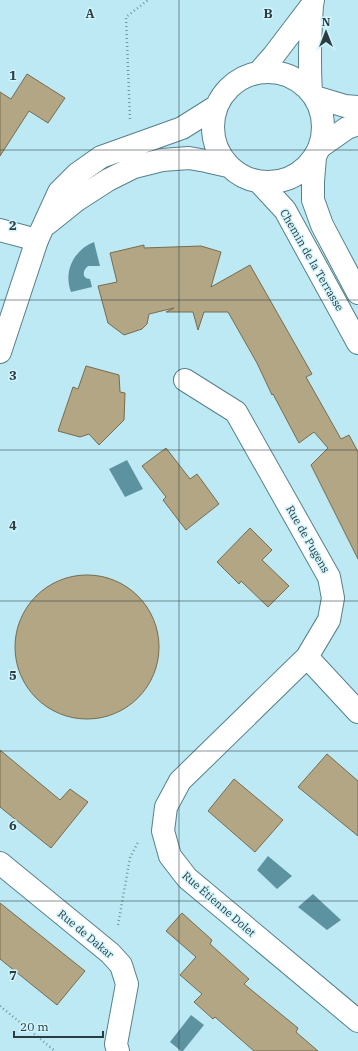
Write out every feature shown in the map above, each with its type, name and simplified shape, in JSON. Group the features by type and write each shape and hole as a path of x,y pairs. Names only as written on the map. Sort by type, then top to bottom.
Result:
{"street":[{"path":"259,72 274,55 313,3"},
{"path":"313,3 310,51 310,70 313,95"},
{"path":"358,124 347,128 317,152 304,169 290,178 280,181 259,182 242,176 228,166 218,151 213,136 213,121 217,106 223,95 233,84 245,77 259,72 282,74 293,78 303,84 313,95 323,116 324,127 323,137 317,152 313,181 313,200 322,225 358,293"},
{"path":"313,95 345,106 358,107"},
{"path":"0,352 41,233 59,192 77,174 101,157 182,128 217,106"},
{"path":"0,230 41,233 77,200 108,180 134,167 162,160 189,158 228,166"},
{"name":"Chemin de la Terrasse","path":"259,182 285,210 358,343"},
{"name":"Rue de Pugens","path":"185,380 236,412 329,577 333,598 329,620 307,657"},
{"path":"307,657 358,712"},
{"name":"Rue Étienne Dolet","path":"307,657 180,781 166,807 163,831 170,856 187,878 358,1021"},
{"name":"Rue de Dakar","path":"0,863 110,953 121,965 127,984 116,1044 118,1051"}],"path":[{"path":"130,124 126,17 148,0"},
{"path":"110,953 120,919 130,858 141,838 163,831"},
{"path":"0,1006 56,1051"}],"water":[{"path":"94,242 100,266 88,266 84,274 85,277 90,279 92,287 71,292 68,276 72,262 81,250"},
{"path":"127,460 143,489 125,497 109,469"},
{"path":"268,856 292,876 277,889 257,870"},
{"path":"313,894 341,920 327,930 298,907"},
{"path":"191,1015 204,1025 183,1051 181,1051 170,1042"}],"building":[{"path":"27,74 65,98 48,123 29,111 0,156 0,92 11,99"},
{"path":"144,245 144,248 201,246 221,252 211,287 250,265 312,374 306,377 341,439 349,435 358,452 358,559 311,465 328,448 314,432 299,443 228,312 204,312 198,330 193,312 166,312 174,308 149,314 147,324 142,329 124,335 108,323 98,286 117,282 110,253"},
{"path":"86,366 119,375 120,392 125,393 124,420 99,445 89,434 80,437 58,431 73,387 78,389"},
{"path":"166,448 190,479 197,474 219,504 186,530 163,500 166,497 142,466"},
{"path":"250,528 272,550 262,560 289,586 268,607 241,581 239,584 217,562"},
{"path":"80,575 94,575 121,583 133,591 143,601 154,619 158,633 158,661 154,675 143,693 133,703 115,714 94,719 80,719 53,711 41,703 31,693 20,675 15,654 15,640 23,613 31,601 41,591 59,580"},
{"path":"0,750 60,800 70,789 88,802 51,848 0,807"},
{"path":"327,754 358,781 358,836 298,787"},
{"path":"234,779 283,820 255,852 208,811"},
{"path":"0,903 85,971 57,1005 0,959"},
{"path":"182,913 212,940 210,944 249,979 244,984 298,1028 296,1032 318,1051 254,1051 215,1017 213,1019 194,1002 202,994 180,975 196,957 166,931"}]}
